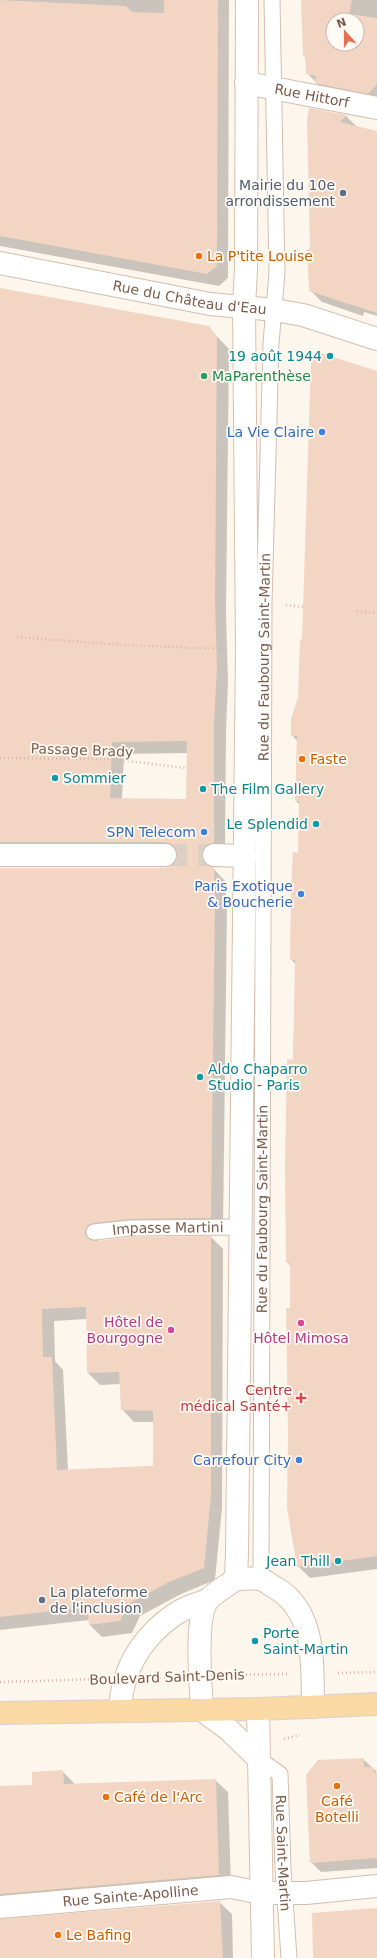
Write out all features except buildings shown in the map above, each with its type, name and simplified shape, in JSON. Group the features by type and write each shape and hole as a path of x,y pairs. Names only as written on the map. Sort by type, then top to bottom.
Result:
{"main road":[{"name":"Rue du Faubourg Saint-Martin","path":"236,1579 247,649 244,306 246,270 247,0"},
{"name":"Rue Hittorf","path":"246,83 377,108"},
{"name":"Rue du Château d'Eau","path":"0,263 210,304 244,306 302,315 377,339"},
{"path":"0,855 165,855"},
{"path":"214,856 245,856"},
{"path":"118,1710 125,1678 135,1656 154,1630 182,1610 208,1600 236,1579 261,1579 287,1595 302,1615 310,1636 314,1707"},
{"path":"202,1710 199,1639 202,1619 208,1600"},
{"path":"0,1713 258,1709 377,1704"},
{"name":"Rue Saint-Martin","path":"258,1709 263,1958"},
{"name":"Rue Saint-Martin","path":"202,1710 229,1730 259,1759"},
{"name":"Rue Sainte-Apolline","path":"0,1907 231,1887 261,1893 285,1894 377,1886"}],"lane":[{"name":"Rue du Faubourg Saint-Martin","path":"261,1579 264,612 271,343 275,310 277,266 272,0"},
{"name":"Impasse Martini","path":"94,1232 130,1228 241,1227"},
{"name":"Rue Saint-Martin","path":"259,1759 280,1774 289,1958"}],"path":[{"path":"357,611 377,613"},
{"path":"17,636 124,645 247,649"},
{"name":"Passage Brady","path":"0,758 110,759 186,768"},
{"name":"Boulevard Saint-Denis","path":"0,1682 377,1672"}],"tunnel":[{"path":"165,855 214,855"}],"place":[{"name":"Mairie du 10e arrondissement","path":"343,193"},
{"name":"La P'tite Louise","path":"199,256"},
{"name":"19 août 1944","path":"330,356"},
{"name":"MaParenthèse","path":"204,376"},
{"name":"La Vie Claire","path":"322,432"},
{"name":"Faste","path":"302,759"},
{"name":"Sommier","path":"55,778"},
{"name":"The Film Gallery","path":"203,789"},
{"name":"Le Splendid","path":"316,824"},
{"name":"SPN Telecom","path":"204,832"},
{"name":"Paris Exotique & Boucherie","path":"301,894"},
{"name":"Aldo Chaparro Studio - Paris","path":"200,1077"},
{"name":"Hôtel Mimosa","path":"301,1323"},
{"name":"Hôtel de Bourgogne","path":"171,1330"},
{"name":"Centre médical Santé+","path":"301,1398"},
{"name":"Carrefour City","path":"299,1460"},
{"name":"Jean Thill","path":"338,1561"},
{"name":"La plateforme de l'inclusion","path":"42,1600"},
{"name":"Porte Saint-Martin","path":"255,1641"},
{"name":"Café Botelli","path":"337,1786"},
{"name":"Café de l'Arc","path":"106,1797"},
{"name":"Le Bafing","path":"58,1935"}]}
